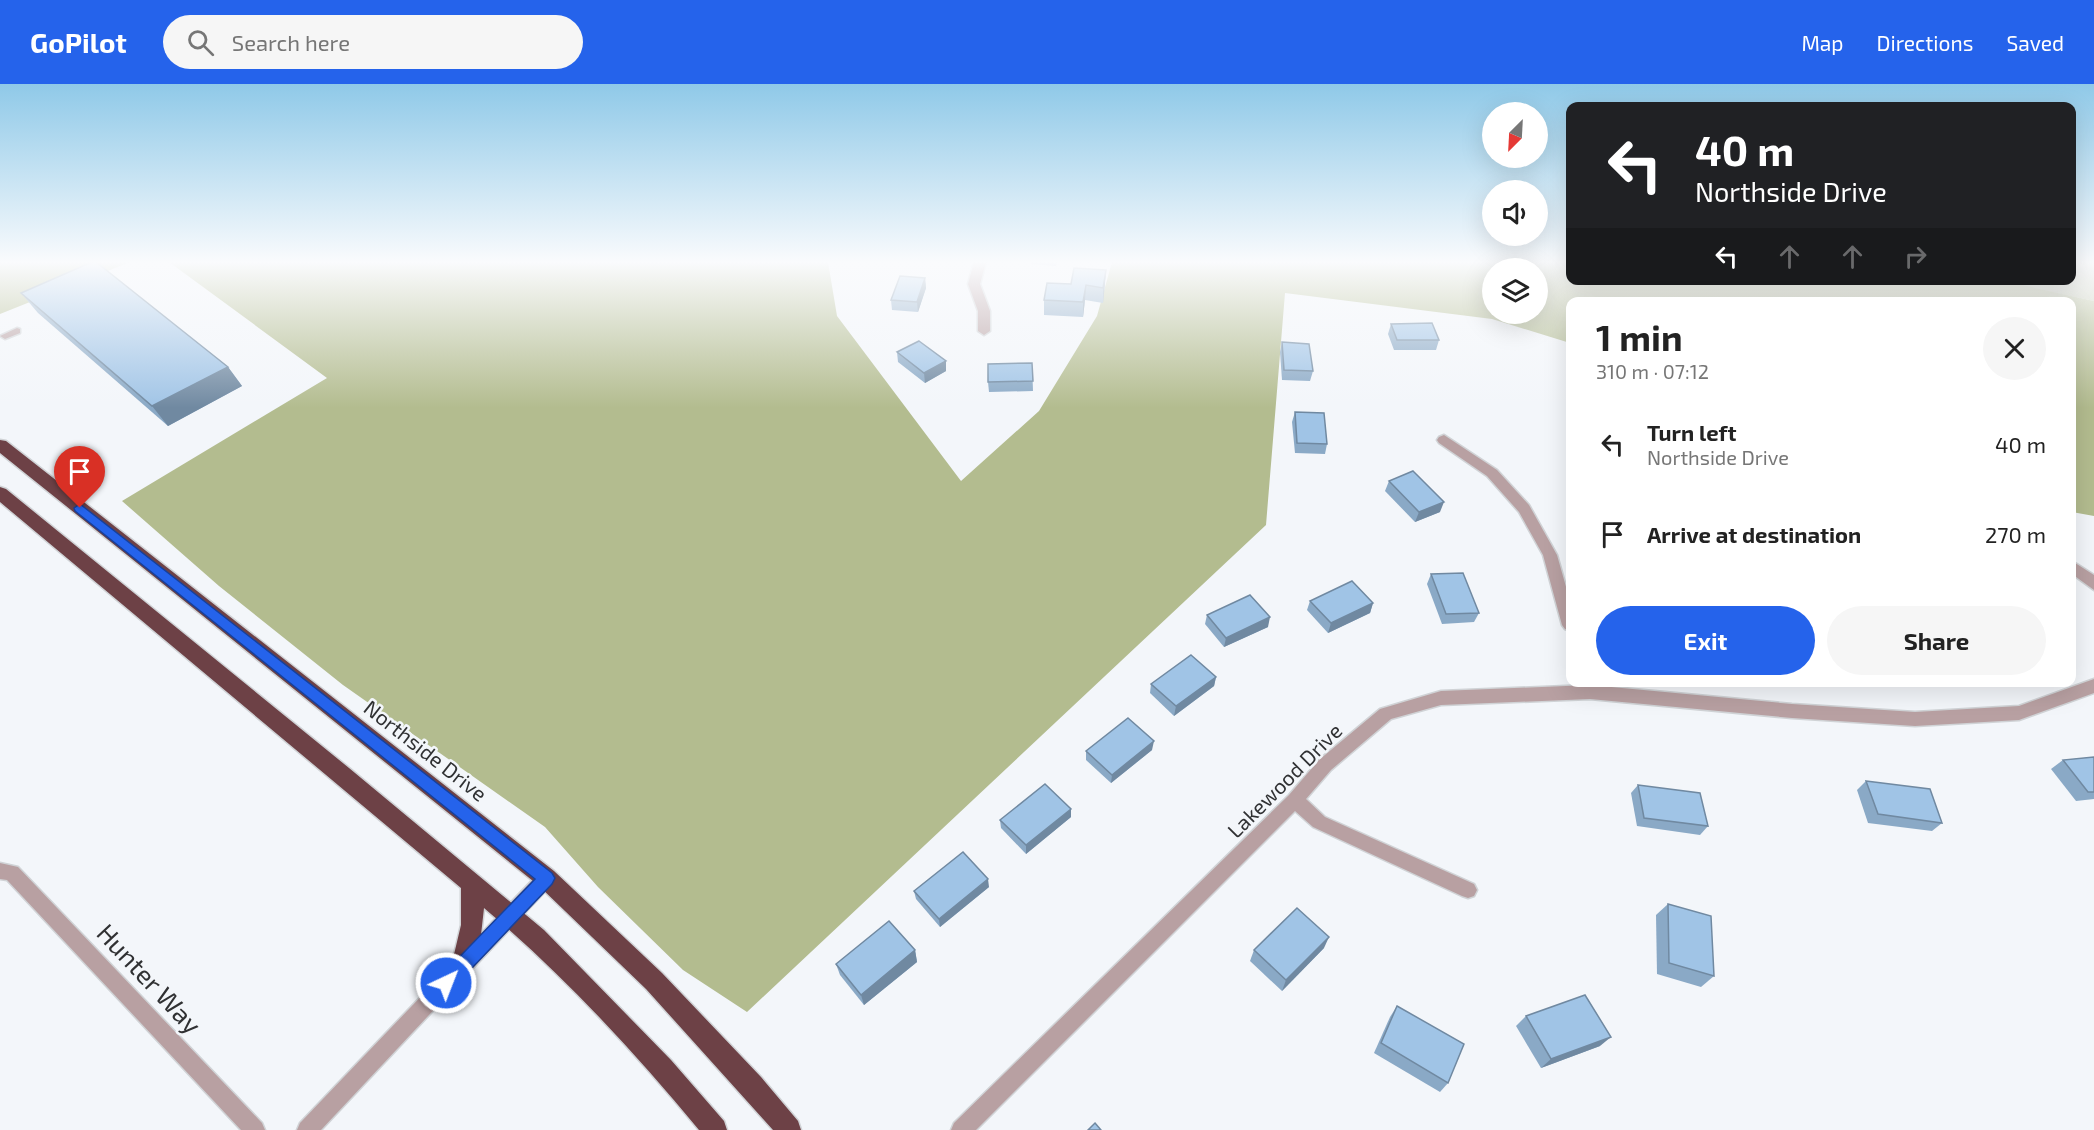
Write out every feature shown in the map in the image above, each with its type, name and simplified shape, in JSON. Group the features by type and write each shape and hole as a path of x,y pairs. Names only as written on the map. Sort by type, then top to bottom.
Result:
{"highway":[{"name":"Northside Drive","path":"0,445 546,878 671,998 789,1130"},
{"path":"0,493 510,916 596,997 663,1068 715,1130"},
{"path":"462,967 473,920 471,882"}],"street":[{"path":"984,311 984,331"},
{"path":"1444,440 1492,472 1524,509 1550,555 1566,611"},
{"path":"2076,569 2094,584"},
{"name":"Lakewood Drive","path":"961,1130 1295,800 1325,765 1386,714 1441,698 1589,687 1792,711 1915,719 2019,713 2094,686"},
{"path":"1295,800 1319,822 1468,890"},
{"name":"Hunter Way","path":"0,871 12,873 54,915 255,1130"},
{"path":"307,1130 546,878"}],"lane":[{"path":"2,338 17,331"}],"green space":[{"path":"235,311 836,311 837,316 961,481 1039,411 1098,311 1284,311 1266,525 747,1012 683,970 598,887 545,827 343,685 219,586 122,501 327,378"},
{"path":"1427,311 1482,311 1482,318"},
{"path":"1548,311 1566,311 1566,342 1508,324 1548,324"},
{"path":"2076,311 2094,311 2094,516 2076,513"}],"building":[{"path":"42,311 157,311 228,367 152,406"},
{"path":"1432,323 1439,340 1397,340 1391,324"},
{"path":"919,341 946,361 924,373 897,352"},
{"path":"1282,342 1309,344 1313,371 1284,370"},
{"path":"1032,363 1033,381 988,382 988,364"},
{"path":"1295,412 1324,413 1327,444 1297,443"},
{"path":"1413,471 1444,502 1419,512 1389,481"},
{"path":"1463,573 1479,613 1446,614 1431,574"},
{"path":"1352,581 1373,603 1331,623 1310,601"},
{"path":"1250,595 1270,617 1226,638 1207,615"},
{"path":"1191,655 1216,677 1176,706 1151,684"},
{"path":"1128,718 1154,741 1112,775 1086,751"},
{"path":"2094,757 2094,792 2088,792 2063,760"},
{"path":"1866,781 1930,789 1942,823 1878,814"},
{"path":"1045,784 1071,809 1026,845 1000,820"},
{"path":"1638,785 1700,793 1708,826 1644,818"},
{"path":"963,852 988,879 939,919 914,891"},
{"path":"1668,904 1711,916 1714,976 1669,963"},
{"path":"1297,908 1329,937 1286,980 1254,950"},
{"path":"889,921 915,950 861,995 836,964"},
{"path":"1585,995 1611,1037 1551,1059 1526,1016"},
{"path":"1397,1006 1464,1044 1448,1083 1381,1043"},
{"path":"1095,1123 1101,1130 1088,1130"}],"route":[{"path":"80,508 546,878 446,983"}]}
